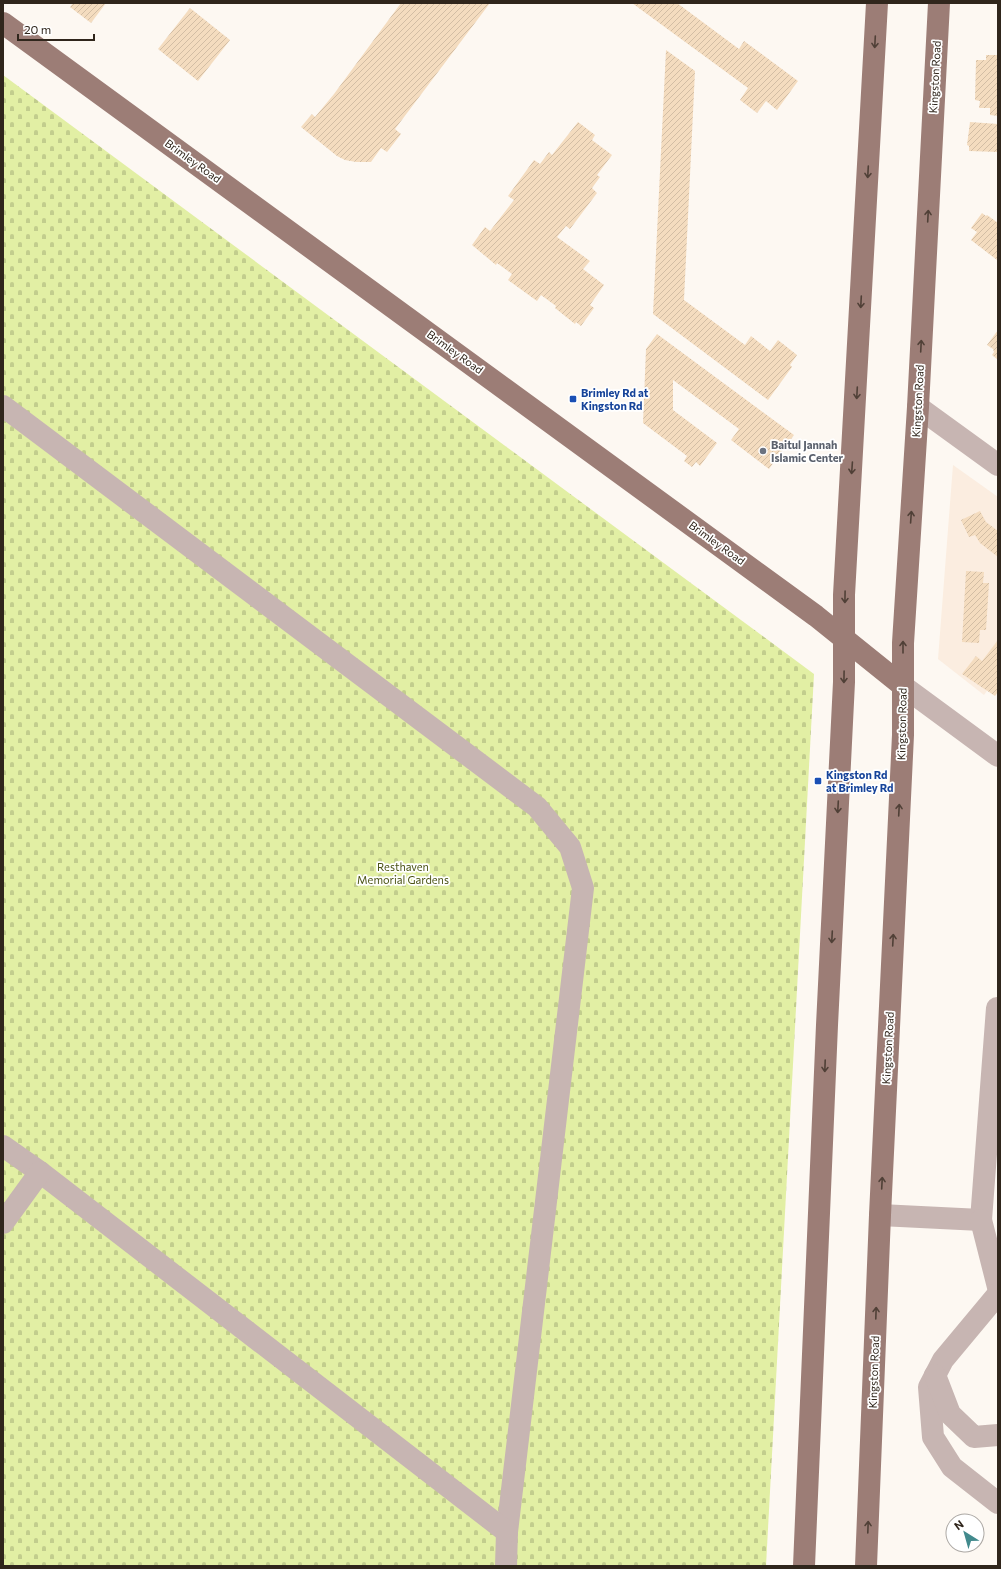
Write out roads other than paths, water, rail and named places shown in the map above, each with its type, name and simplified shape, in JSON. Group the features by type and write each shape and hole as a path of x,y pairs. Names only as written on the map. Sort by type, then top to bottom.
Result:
{"main road":[{"path":"804,1566 844,682 844,595 877,3"},
{"name":"Kingston Road","path":"866,1566 880,1215 903,735 903,635 918,407 938,3"},
{"name":"Brimley Road","path":"3,23 844,638 903,686"}],"street":[{"path":"3,406 537,807 570,847 584,888 507,1532 506,1566"},
{"path":"918,407 998,465"},
{"path":"903,686 998,756"},
{"path":"998,1008 996,1008 981,1220 998,1287"},
{"path":"3,1146 40,1172 507,1532"},
{"path":"3,1223 40,1172"},
{"path":"880,1215 981,1220"},
{"path":"998,1294 943,1360 929,1387 934,1437 952,1467 998,1503"},
{"path":"935,1375 950,1414 974,1437 998,1435"}],"place":[{"name":"Brimley Rd at Kingston Rd","path":"573,399"},
{"name":"Baitul Jannah Islamic Center","path":"763,451"},
{"name":"Kingston Rd at Brimley Rd","path":"818,781"}],"park label":[{"name":"Resthaven Memorial Gardens","path":"403,873"}]}
